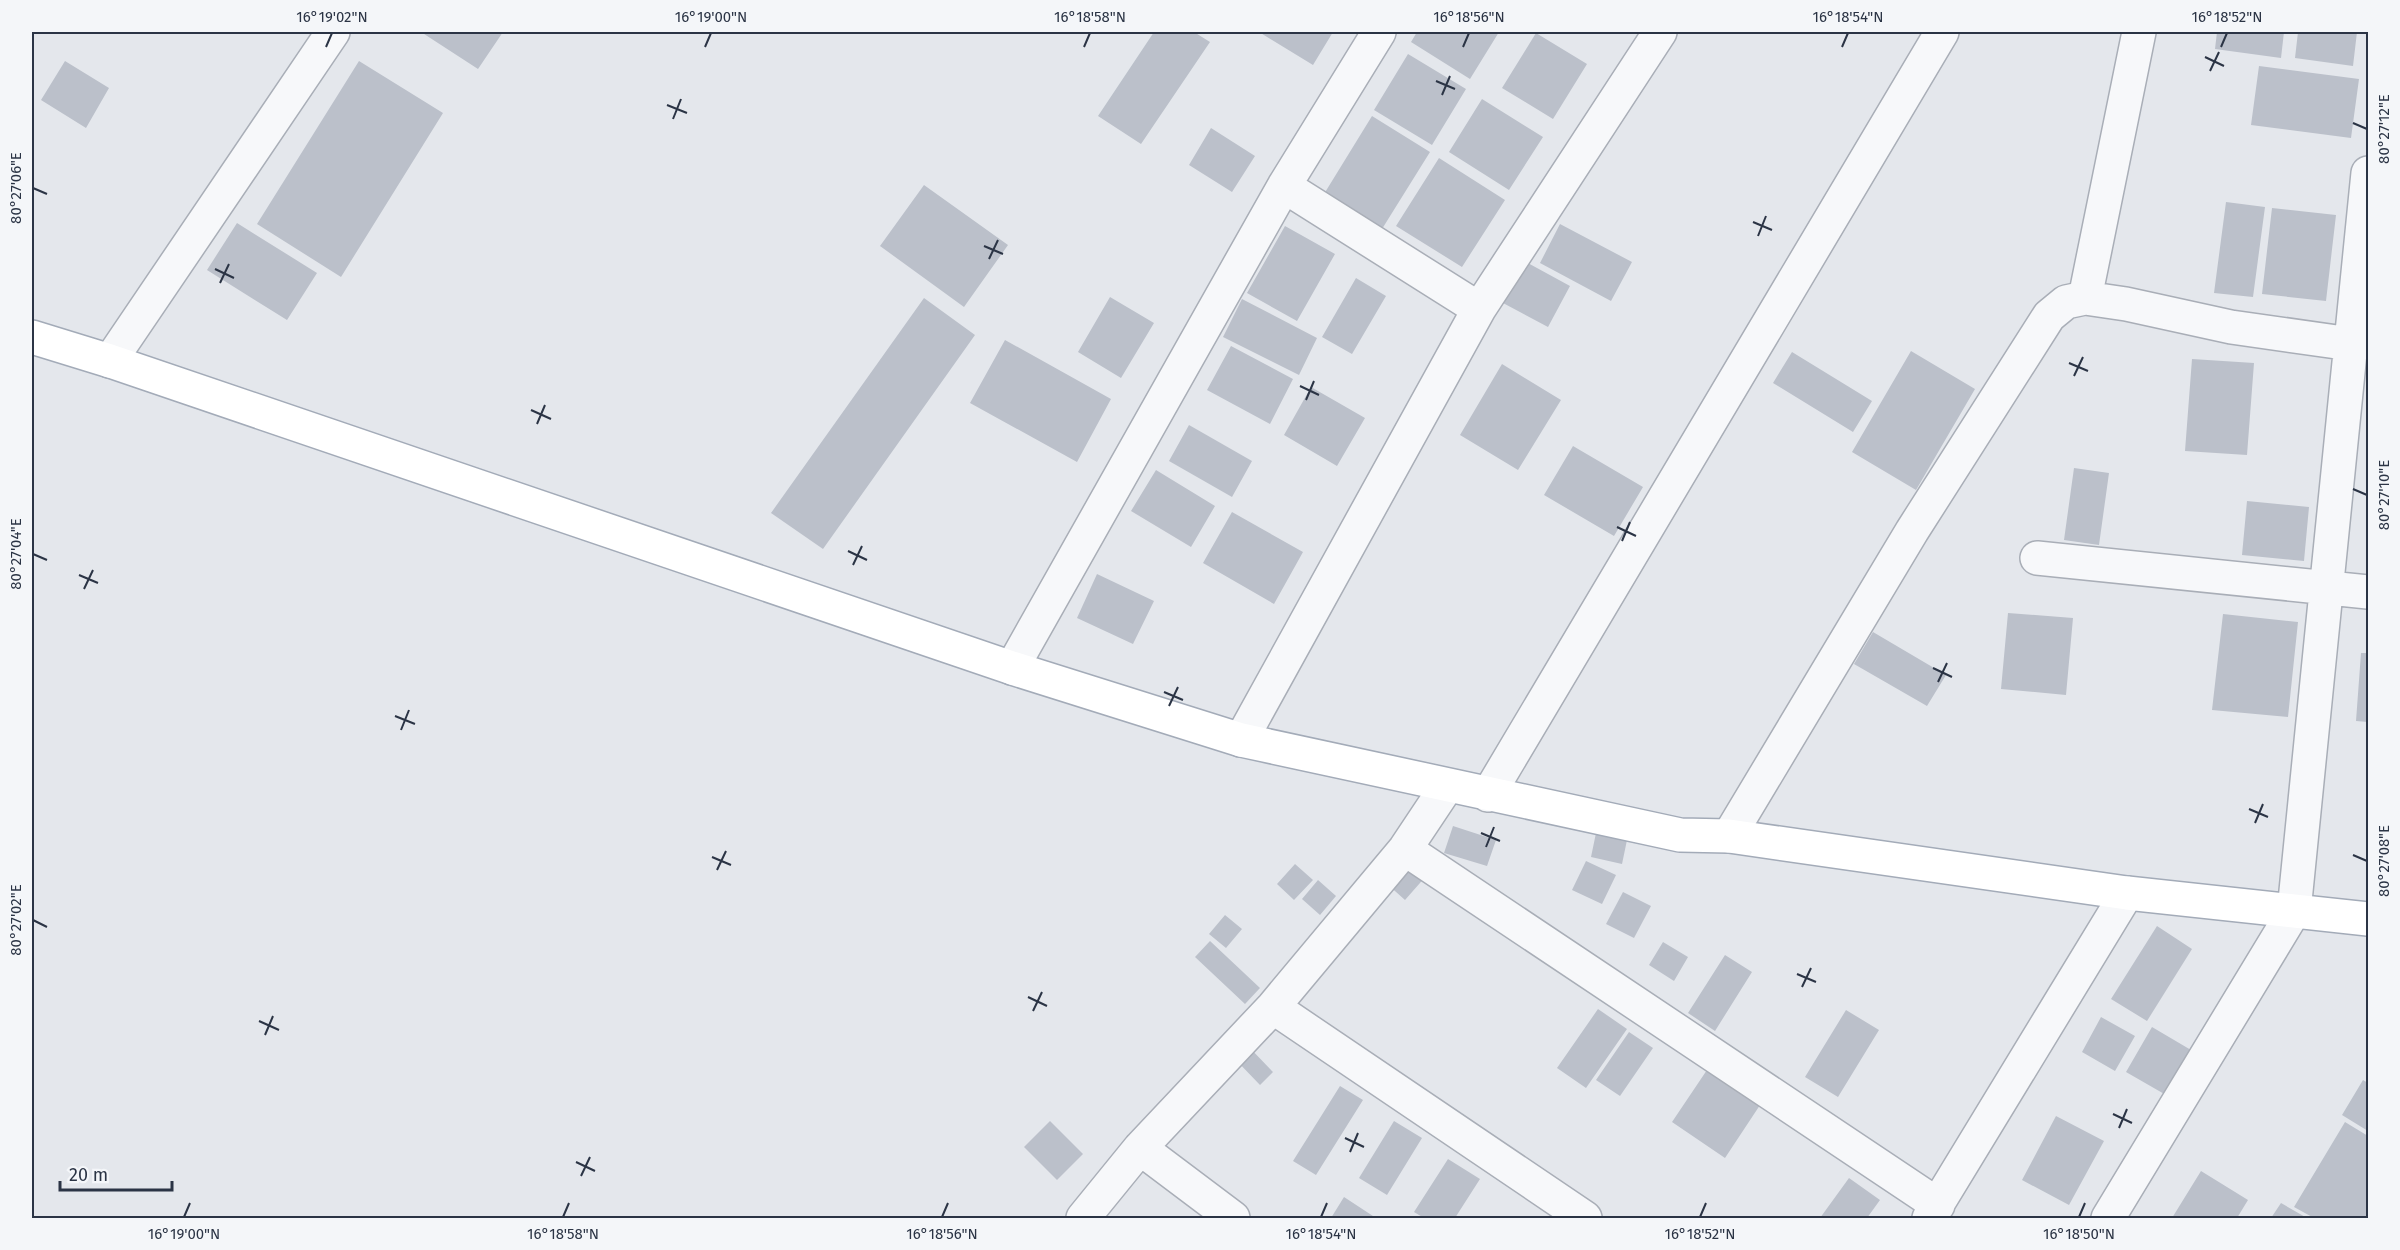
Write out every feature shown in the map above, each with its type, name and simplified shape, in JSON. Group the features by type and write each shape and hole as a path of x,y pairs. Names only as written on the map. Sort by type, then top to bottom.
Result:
{"main road":[{"path":"32,338 110,361 1012,668 1240,740 1680,835 1729,837 2127,892 2368,919"}],"street":[{"path":"110,361 333,32"},
{"path":"1012,668 1284,186 1379,32"},
{"path":"1240,740 1479,309 1660,32"},
{"path":"1488,795 1942,32"},
{"path":"2085,298 2139,32"},
{"path":"2108,1218 2294,911 2368,173"},
{"path":"1284,186 1479,309"},
{"path":"1729,837 1912,531 2049,316 2066,302 2085,298 2126,304 2231,327 2351,344"},
{"path":"2037,558 2368,592"},
{"path":"1083,1218 1140,1148 1273,1007 1405,849 1447,786"},
{"path":"1405,849 1933,1212 2127,892"},
{"path":"1273,1007 1585,1218"},
{"path":"1140,1148 1233,1218"}],"building":[{"path":"421,32 503,32 478,69"},
{"path":"1154,32 1194,32 1210,42 1141,144 1098,116"},
{"path":"1259,32 1333,32 1313,65"},
{"path":"1417,32 1499,32 1470,79 1411,42"},
{"path":"2217,32 2284,32 2281,58 2215,49"},
{"path":"2298,32 2357,32 2353,66 2295,58"},
{"path":"1536,33 1587,64 1553,119 1502,88"},
{"path":"1408,54 1466,89 1432,145 1374,110"},
{"path":"65,61 109,88 86,128 41,100"},
{"path":"359,61 443,113 341,277 257,224"},
{"path":"2259,66 2359,79 2351,138 2251,125"},
{"path":"1482,99 1543,137 1509,190 1449,152"},
{"path":"1372,116 1430,152 1382,229 1324,194"},
{"path":"1211,128 1255,156 1232,192 1189,165"},
{"path":"1439,158 1505,200 1462,267 1396,226"},
{"path":"924,185 1008,245 964,307 880,246"},
{"path":"2226,202 2265,207 2253,297 2214,293"},
{"path":"2272,208 2336,215 2326,301 2262,294"},
{"path":"237,223 317,273 287,320 207,270"},
{"path":"1560,224 1632,262 1611,301 1540,263"},
{"path":"1285,226 1335,254 1297,321 1247,293"},
{"path":"1526,262 1570,286 1548,327 1503,303"},
{"path":"1356,278 1386,296 1352,354 1322,337"},
{"path":"1110,297 1154,323 1121,378 1078,352"},
{"path":"924,298 975,335 823,549 771,513"},
{"path":"1242,299 1317,338 1299,375 1223,337"},
{"path":"1005,340 1111,399 1077,462 970,403"},
{"path":"1231,346 1293,379 1270,424 1207,390"},
{"path":"1911,351 1975,389 1916,490 1852,452"},
{"path":"1792,352 1872,401 1853,432 1773,383"},
{"path":"2192,359 2254,363 2247,455 2185,451"},
{"path":"1502,364 1561,400 1518,470 1460,435"},
{"path":"1311,387 1365,418 1337,466 1284,435"},
{"path":"1189,425 1252,461 1232,497 1169,461"},
{"path":"1573,446 1643,487 1614,536 1544,495"},
{"path":"2074,468 2109,473 2099,545 2064,540"},
{"path":"1156,470 1215,506 1191,547 1131,511"},
{"path":"2247,501 2309,507 2304,561 2242,555"},
{"path":"1232,512 1303,552 1274,604 1203,563"},
{"path":"1097,574 1154,601 1133,644 1077,618"},
{"path":"2008,613 2073,618 2066,695 2001,689"},
{"path":"2223,614 2298,622 2288,717 2212,710"},
{"path":"1873,632 1946,675 1927,706 1854,664"},
{"path":"2361,653 2368,653 2368,722 2356,721"},
{"path":"1453,826 1496,840 1487,866 1444,853"},
{"path":"1596,833 1627,840 1622,864 1591,857"},
{"path":"1407,858 1427,875 1405,900 1386,883"},
{"path":"1586,861 1616,875 1602,904 1572,890"},
{"path":"1295,864 1313,880 1294,900 1277,884"},
{"path":"1318,880 1336,896 1320,915 1302,899"},
{"path":"1623,892 1651,906 1634,938 1606,924"},
{"path":"1225,915 1242,929 1226,948 1209,934"},
{"path":"2157,926 2192,949 2147,1021 2111,999"},
{"path":"1210,941 1260,988 1245,1004 1195,957"},
{"path":"1663,942 1688,957 1674,981 1649,965"},
{"path":"1725,955 1752,972 1715,1031 1688,1013"},
{"path":"1598,1009 1627,1029 1586,1088 1557,1068"},
{"path":"1846,1010 1879,1030 1838,1097 1805,1077"},
{"path":"2101,1017 2135,1036 2115,1071 2082,1052"},
{"path":"2152,1027 2191,1050 2166,1095 2126,1072"},
{"path":"1629,1032 1653,1048 1620,1096 1596,1080"},
{"path":"1248,1046 1273,1072 1260,1085 1235,1059"},
{"path":"1711,1064 1764,1099 1725,1158 1672,1122"},
{"path":"2363,1080 2368,1083 2368,1131 2342,1115"},
{"path":"1340,1086 1363,1100 1316,1175 1293,1161"},
{"path":"2056,1116 2104,1141 2069,1205 2022,1180"},
{"path":"1050,1121 1083,1154 1057,1180 1024,1147"},
{"path":"1394,1121 1422,1138 1387,1195 1359,1178"},
{"path":"2345,1122 2368,1136 2368,1218 2314,1218 2294,1207"},
{"path":"1448,1159 1480,1179 1455,1218 1424,1218 1414,1212"},
{"path":"2201,1171 2248,1200 2237,1218 2172,1218"},
{"path":"1849,1178 1880,1200 1867,1218 1820,1218"},
{"path":"1344,1197 1373,1216 1372,1218 1331,1218"},
{"path":"2281,1203 2307,1218 2271,1218"}]}
